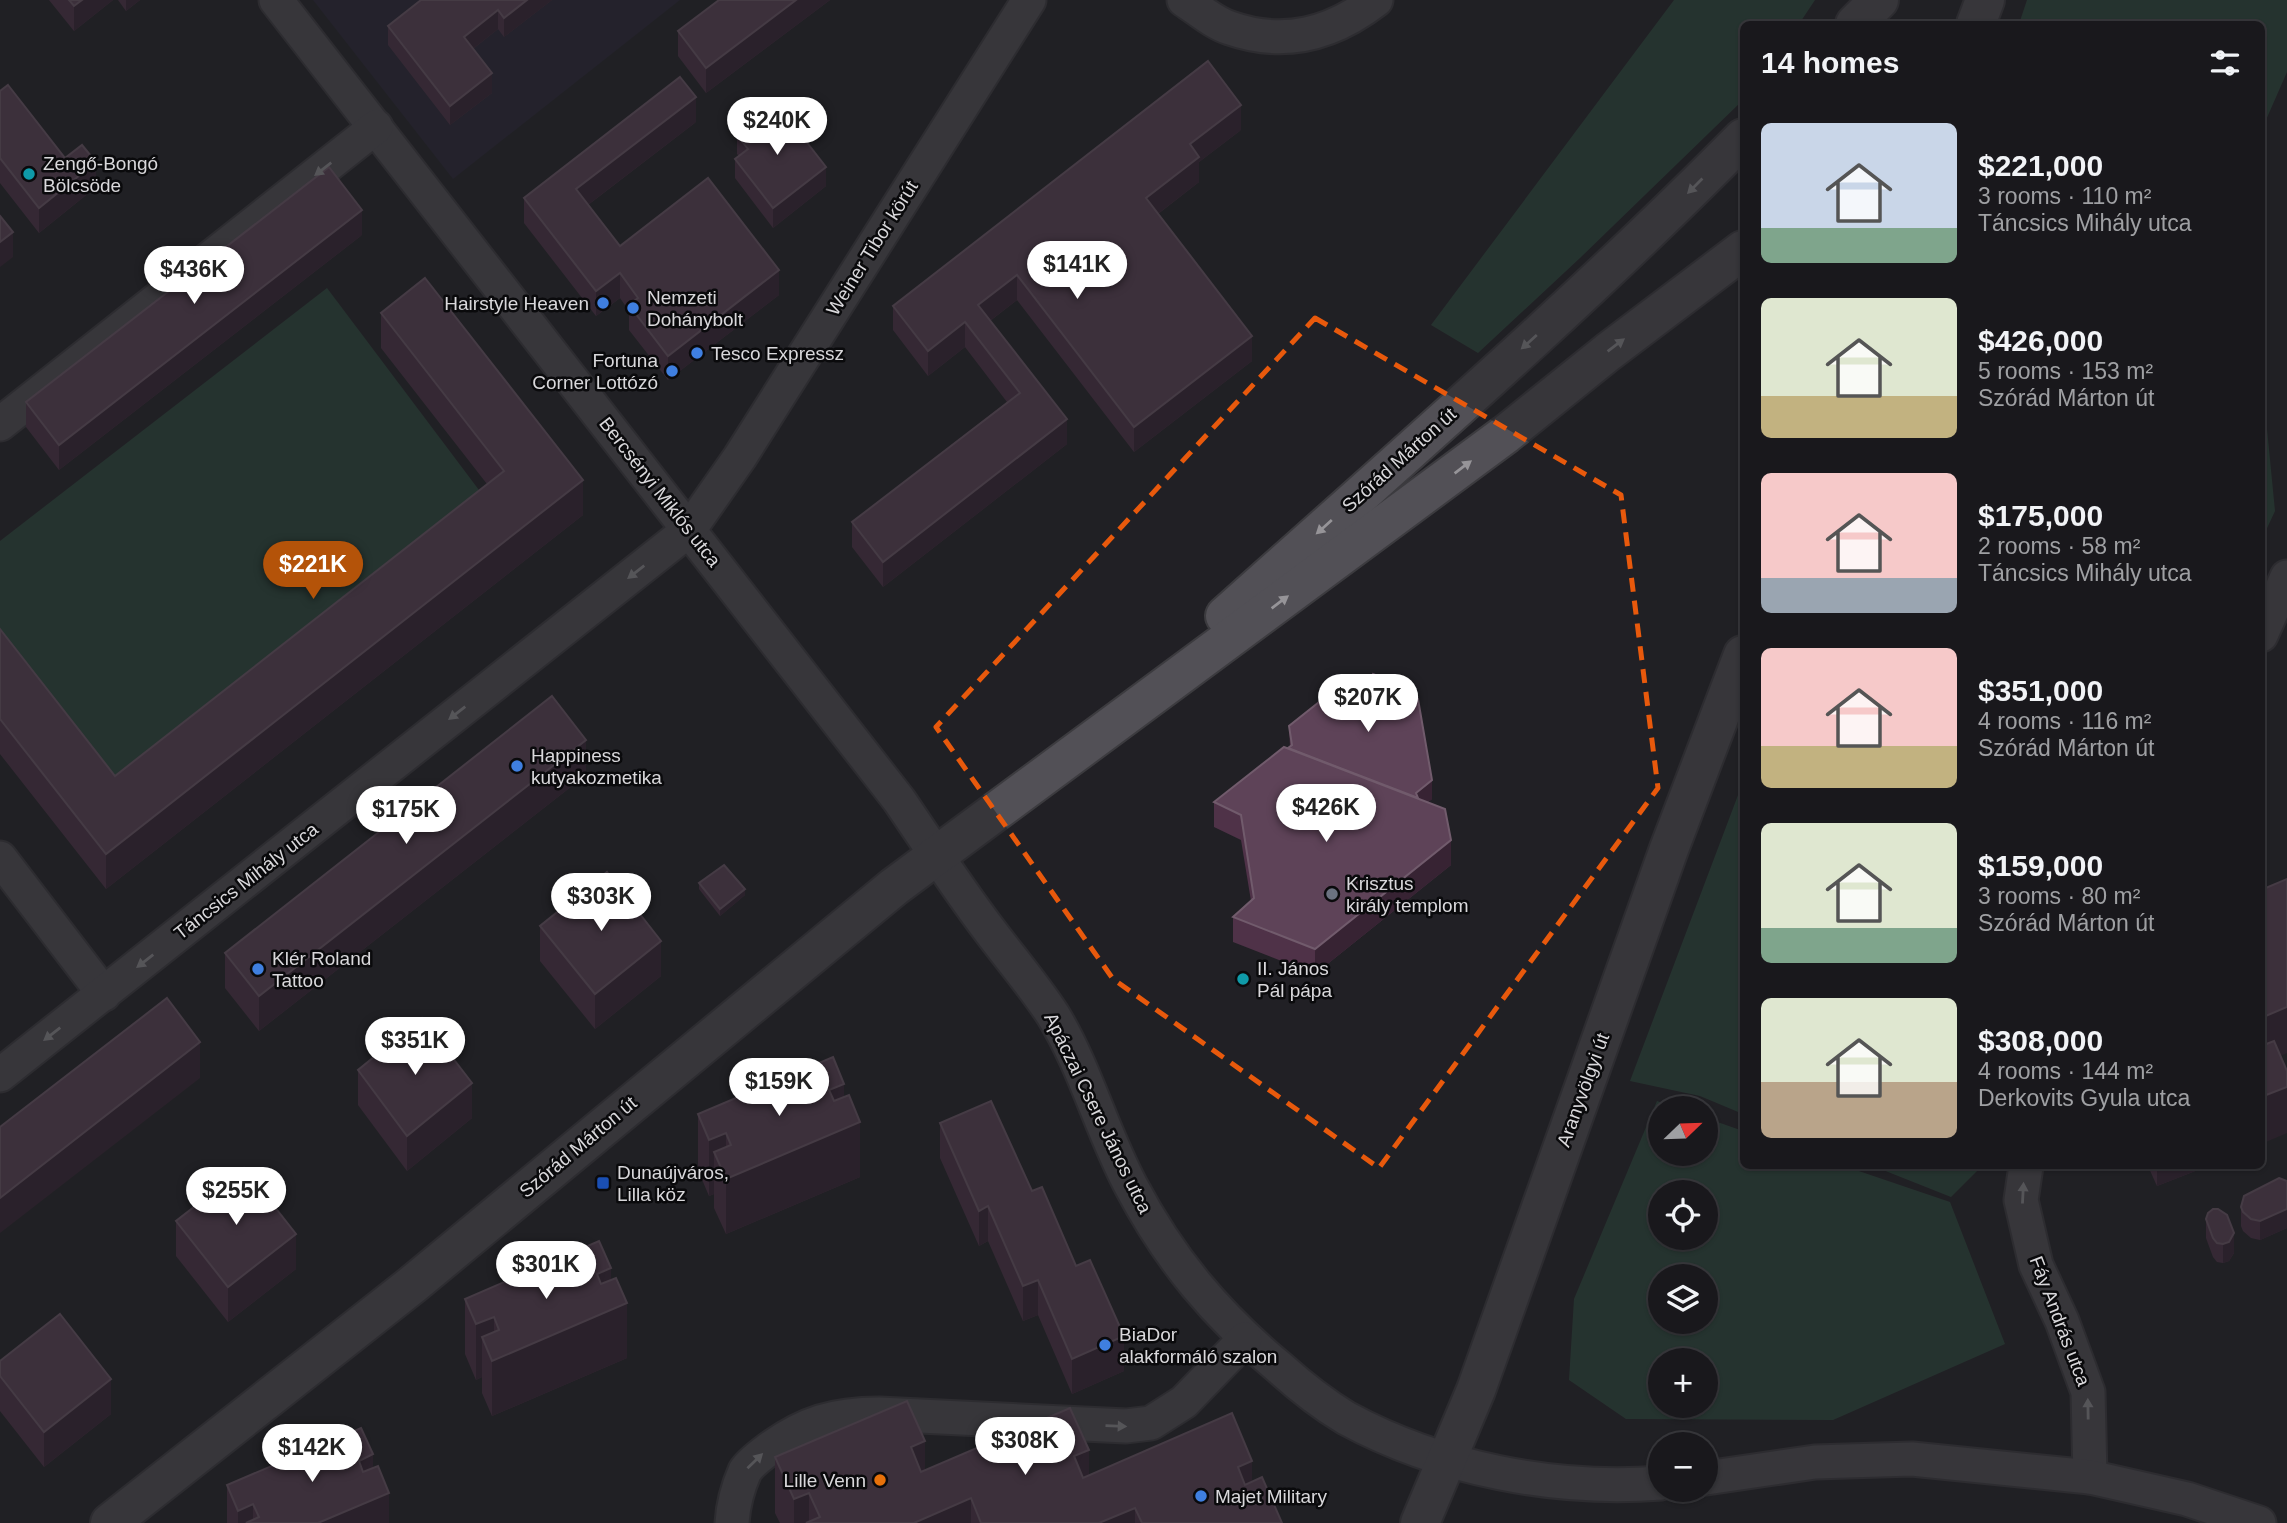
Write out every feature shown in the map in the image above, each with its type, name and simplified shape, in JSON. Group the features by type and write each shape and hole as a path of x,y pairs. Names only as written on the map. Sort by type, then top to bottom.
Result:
{"street":[{"name":"Bercsényi Miklós utca","path":"276,0 899,800 937,855"},
{"name":"Weiner Tibor körút","path":"689,530 740,457 1028,0"},
{"path":"1184,0 1228,28 1274,38 1315,33 1337,26 1376,0"},
{"path":"1858,21 1879,0"},
{"path":"1977,21 1985,0"},
{"path":"0,424 376,127"},
{"name":"Szórád Márton út","path":"1048,775 1549,325 1658,223 1740,141"},
{"name":"Szórád Márton út","path":"110,1523 412,1285 767,991 937,855 1506,434 1608,352 1740,252"},
{"name":"Táncsics Mihály utca","path":"0,1076 689,530"},
{"path":"2265,626 2287,577"},
{"name":"Aranyvölgyi út","path":"1420,1523 1476,1390 1664,862 1740,663"},
{"name":"Apáczai Csere János utca","path":"937,855 1053,1016 1130,1185 1164,1242 1200,1292 1245,1339 1300,1385 1346,1417 1446,1460 1542,1480 1619,1486 1648,1484"},
{"path":"0,858 104,993"},
{"name":"Fáy András utca","path":"2026,1169 2021,1200 2036,1265 2062,1321 2088,1392 2090,1477"},
{"path":"732,1523 735,1498 746,1469 793,1432 824,1419 879,1413 1126,1426 1151,1423 1184,1402 1245,1339"},
{"path":"1718,1476 1815,1462 1912,1459 2090,1477 2187,1499 2259,1523"}],"highlighted area":[{"path":"1315,318 1621,495 1658,788 1379,1168 1113,979 936,727"}],"shaded area":[{"path":"313,0 680,0 453,179"}],"green space":[{"path":"1674,0 1815,0 1801,21 1740,21 1740,103 1478,353 1431,325"},
{"path":"2027,0 2287,0 2287,72 2265,122 2265,21 2020,21"},
{"path":"327,288 491,506 117,798 0,652 0,541"},
{"path":"2265,409 2275,511 2265,532"},
{"path":"1740,790 1740,1113 1718,1104 1718,1096 1700,1096 1630,1081"},
{"path":"1648,1122 1648,1166 1718,1166 1718,1122 1740,1130 1740,1169 1853,1169 1950,1202 2005,1344 1833,1420 1626,1419 1569,1380 1574,1299"},
{"path":"1881,1169 1979,1169 1951,1197"}],"building":[{"path":"69,0 82,0 74,6"},
{"path":"421,0 527,0 504,18 498,10 464,37 492,73 450,106 388,26"},
{"path":"719,0 796,0 706,68 678,31"},
{"path":"1208,61 1241,105 1190,144 1199,157 1146,198 1252,336 1134,427 1017,275 978,305 1067,419 883,562 852,522 1020,393 965,322 928,351 893,306"},
{"path":"680,77 696,97 576,189 620,246 708,178 779,270 668,356 629,305 638,298 620,273 596,291 524,198"},
{"path":"8,85 65,158 82,145 96,162 39,208 0,158 0,91"},
{"path":"777,104 826,167 773,208 735,159 748,149 737,135"},
{"path":"329,167 362,210 59,445 26,402"},
{"path":"0,216 13,232 0,242"},
{"path":"425,278 583,480 106,854 0,719 0,629 115,776 504,471 381,313"},
{"path":"1373,674 1404,687 1402,694 1418,699 1432,780 1416,793 1418,798 1288,748 1292,745 1289,726 1353,675 1371,680"},
{"path":"552,696 586,740 259,996 225,953"},
{"name":"Krisztus király templom","path":"1284,747 1445,809 1451,840 1315,949 1233,917 1254,898 1241,815 1214,802"},
{"path":"724,865 745,889 720,909 699,883"},
{"path":"607,872 661,941 595,994 540,926"},
{"path":"2287,879 2287,1007 2265,1016 2265,888"},
{"path":"167,998 200,1042 0,1198 0,1127"},
{"path":"422,1018 472,1083 407,1136 358,1070"},
{"path":"2274,1041 2287,1071 2287,1087 2265,1095 2265,1044"},
{"path":"833,1057 844,1084 829,1090 834,1101 849,1095 860,1122 726,1179 714,1152 731,1145 726,1133 709,1140 698,1114"},
{"path":"991,1101 1032,1191 1042,1187 1076,1266 1090,1260 1124,1336 1072,1359 1038,1280 1023,1286 988,1206 979,1211 940,1123"},
{"path":"244,1168 296,1234 228,1287 176,1221"},
{"path":"2279,1178 2287,1181 2287,1209 2260,1221 2251,1219 2241,1207 2244,1196"},
{"path":"2213,1209 2227,1215 2234,1233 2229,1242 2217,1243 2213,1238 2206,1219"},
{"path":"599,1241 611,1268 597,1274 601,1284 616,1278 627,1303 492,1361 482,1337 499,1330 494,1317 476,1324 465,1299"},
{"path":"60,1314 111,1379 44,1432 0,1376 0,1361"},
{"path":"907,1401 925,1441 911,1447 921,1472 1070,1408 1089,1450 1074,1456 1083,1478 1232,1413 1252,1461 1238,1467 1245,1485 1262,1477 1282,1523 1142,1523 1135,1508 1099,1523 981,1523 971,1498 914,1523 806,1523 820,1517 809,1493 794,1499 775,1457"},
{"path":"361,1428 373,1454 359,1461 363,1472 378,1466 389,1493 318,1523 246,1523 259,1517 253,1504 238,1511 227,1485"}],"place":[{"name":"Zengő-Bongó Bölcsöde","path":"29,174"},
{"name":"Hairstyle Heaven","path":"603,303"},
{"name":"Nemzeti Dohánybolt","path":"633,308"},
{"name":"Tesco Expressz","path":"697,353"},
{"name":"Fortuna Corner Lottózó","path":"672,371"},
{"name":"Happiness kutyakozmetika","path":"517,766"},
{"name":"Krisztus király templom","path":"1332,894"},
{"name":"Klér Roland Tattoo","path":"258,969"},
{"name":"II. János Pál pápa","path":"1243,979"},
{"name":"Dunaújváros, Lilla köz","path":"603,1183"},
{"name":"BiaDor alakformáló szalon","path":"1105,1345"},
{"name":"Lille Venn","path":"880,1480"},
{"name":"Majet Military","path":"1201,1496"}]}
